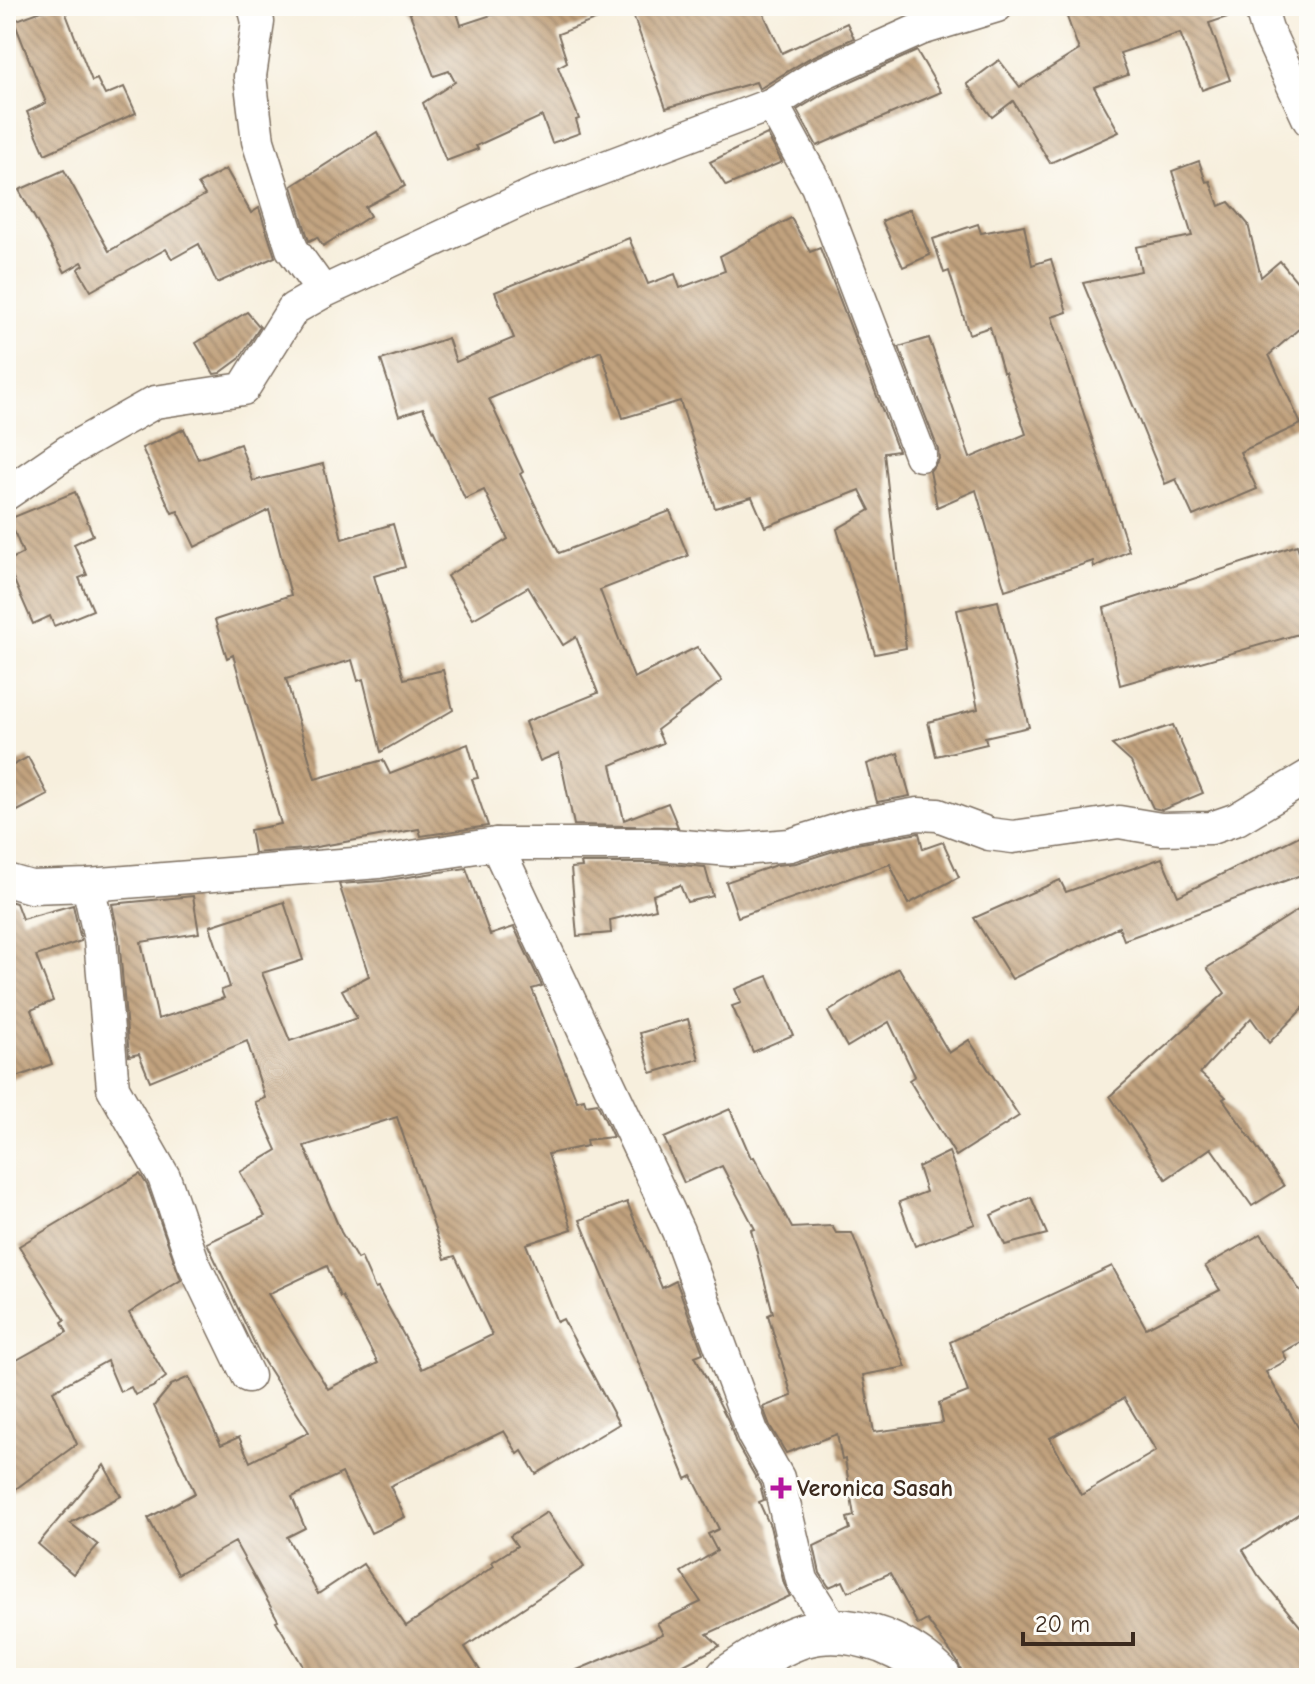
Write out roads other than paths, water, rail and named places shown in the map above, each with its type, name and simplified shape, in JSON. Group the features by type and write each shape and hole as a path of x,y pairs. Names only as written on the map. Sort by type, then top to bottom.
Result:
{"street":[{"path":"254,6 258,22 250,76 258,141 292,249 323,292"},
{"path":"6,494 70,450 155,402 243,389 293,309 323,292 534,194 772,104 816,76 921,29 997,6"},
{"path":"1260,6 1267,29 1309,120"},
{"path":"772,104 817,186 920,455"},
{"path":"6,880 31,887 88,885 379,862 496,844 645,843 745,849 790,845 851,826 918,814 938,815 989,834 1013,837 1119,822 1161,829 1211,828 1237,819 1309,776"},
{"path":"496,844 678,1231 753,1434 778,1478 802,1580 833,1629"},
{"path":"88,885 100,939 113,1088 164,1177 193,1262 248,1376"},
{"path":"728,1678 793,1638 833,1629 864,1634 900,1647 926,1664 939,1678"}],"place":[{"name":"Veronica Sasah","path":"781,1488"}]}
